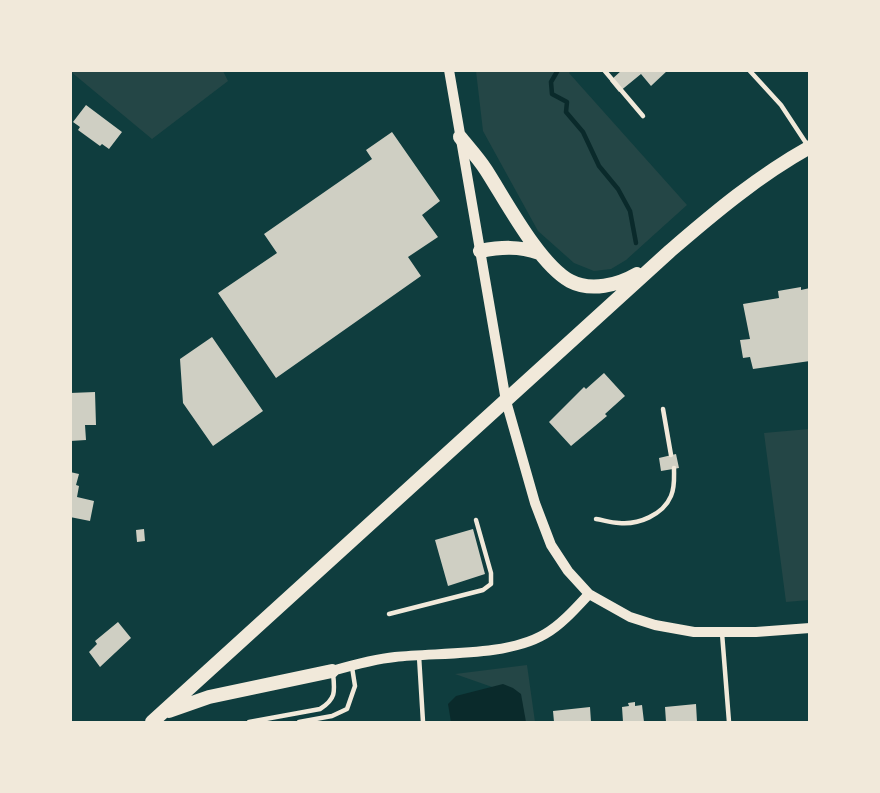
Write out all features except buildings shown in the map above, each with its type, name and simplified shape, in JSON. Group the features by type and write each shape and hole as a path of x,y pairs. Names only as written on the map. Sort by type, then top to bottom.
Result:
{"main road":[{"path":"460,137 485,168 539,253 571,281 600,286 630,279 655,264"},
{"path":"157,718 655,264 731,198 809,147"},
{"path":"480,251 501,247 528,249 539,253"},
{"path":"157,718 209,697 332,671"}],"street":[{"path":"449,70 506,400 541,523 551,545 568,571 589,594 630,617 655,625 694,632 722,633 810,628"},
{"path":"332,671 394,657 510,647 530,642 547,633 589,594"}],"lane":[{"path":"604,70 643,116"},
{"path":"749,70 781,105 809,147"},
{"path":"663,409 671,455"},
{"path":"596,519 620,524 634,523 649,518 662,509 670,498 674,484 674,468"},
{"path":"389,614 483,590 491,584 491,573 476,520"},
{"path":"722,633 729,723"},
{"path":"419,655 423,723"},
{"path":"299,723 332,716 347,709 355,686 351,665"},
{"path":"249,723 320,709 330,703 334,696 332,671"}],"shaded area":[{"path":"70,71 223,71 228,81 152,139"},
{"path":"476,71 571,71 569,73 687,205 626,260 611,269 594,271 574,263 538,231 483,131"},
{"path":"809,429 809,600 786,602 764,433"},
{"path":"527,665 535,722 519,722 515,695 455,674"},
{"path":"503,684 521,694 526,722 451,722 448,704 456,696"}],"waterway":[{"path":"558,70 551,82 552,94 567,102 566,112 583,132 599,166 618,189 630,211 636,243"}]}
